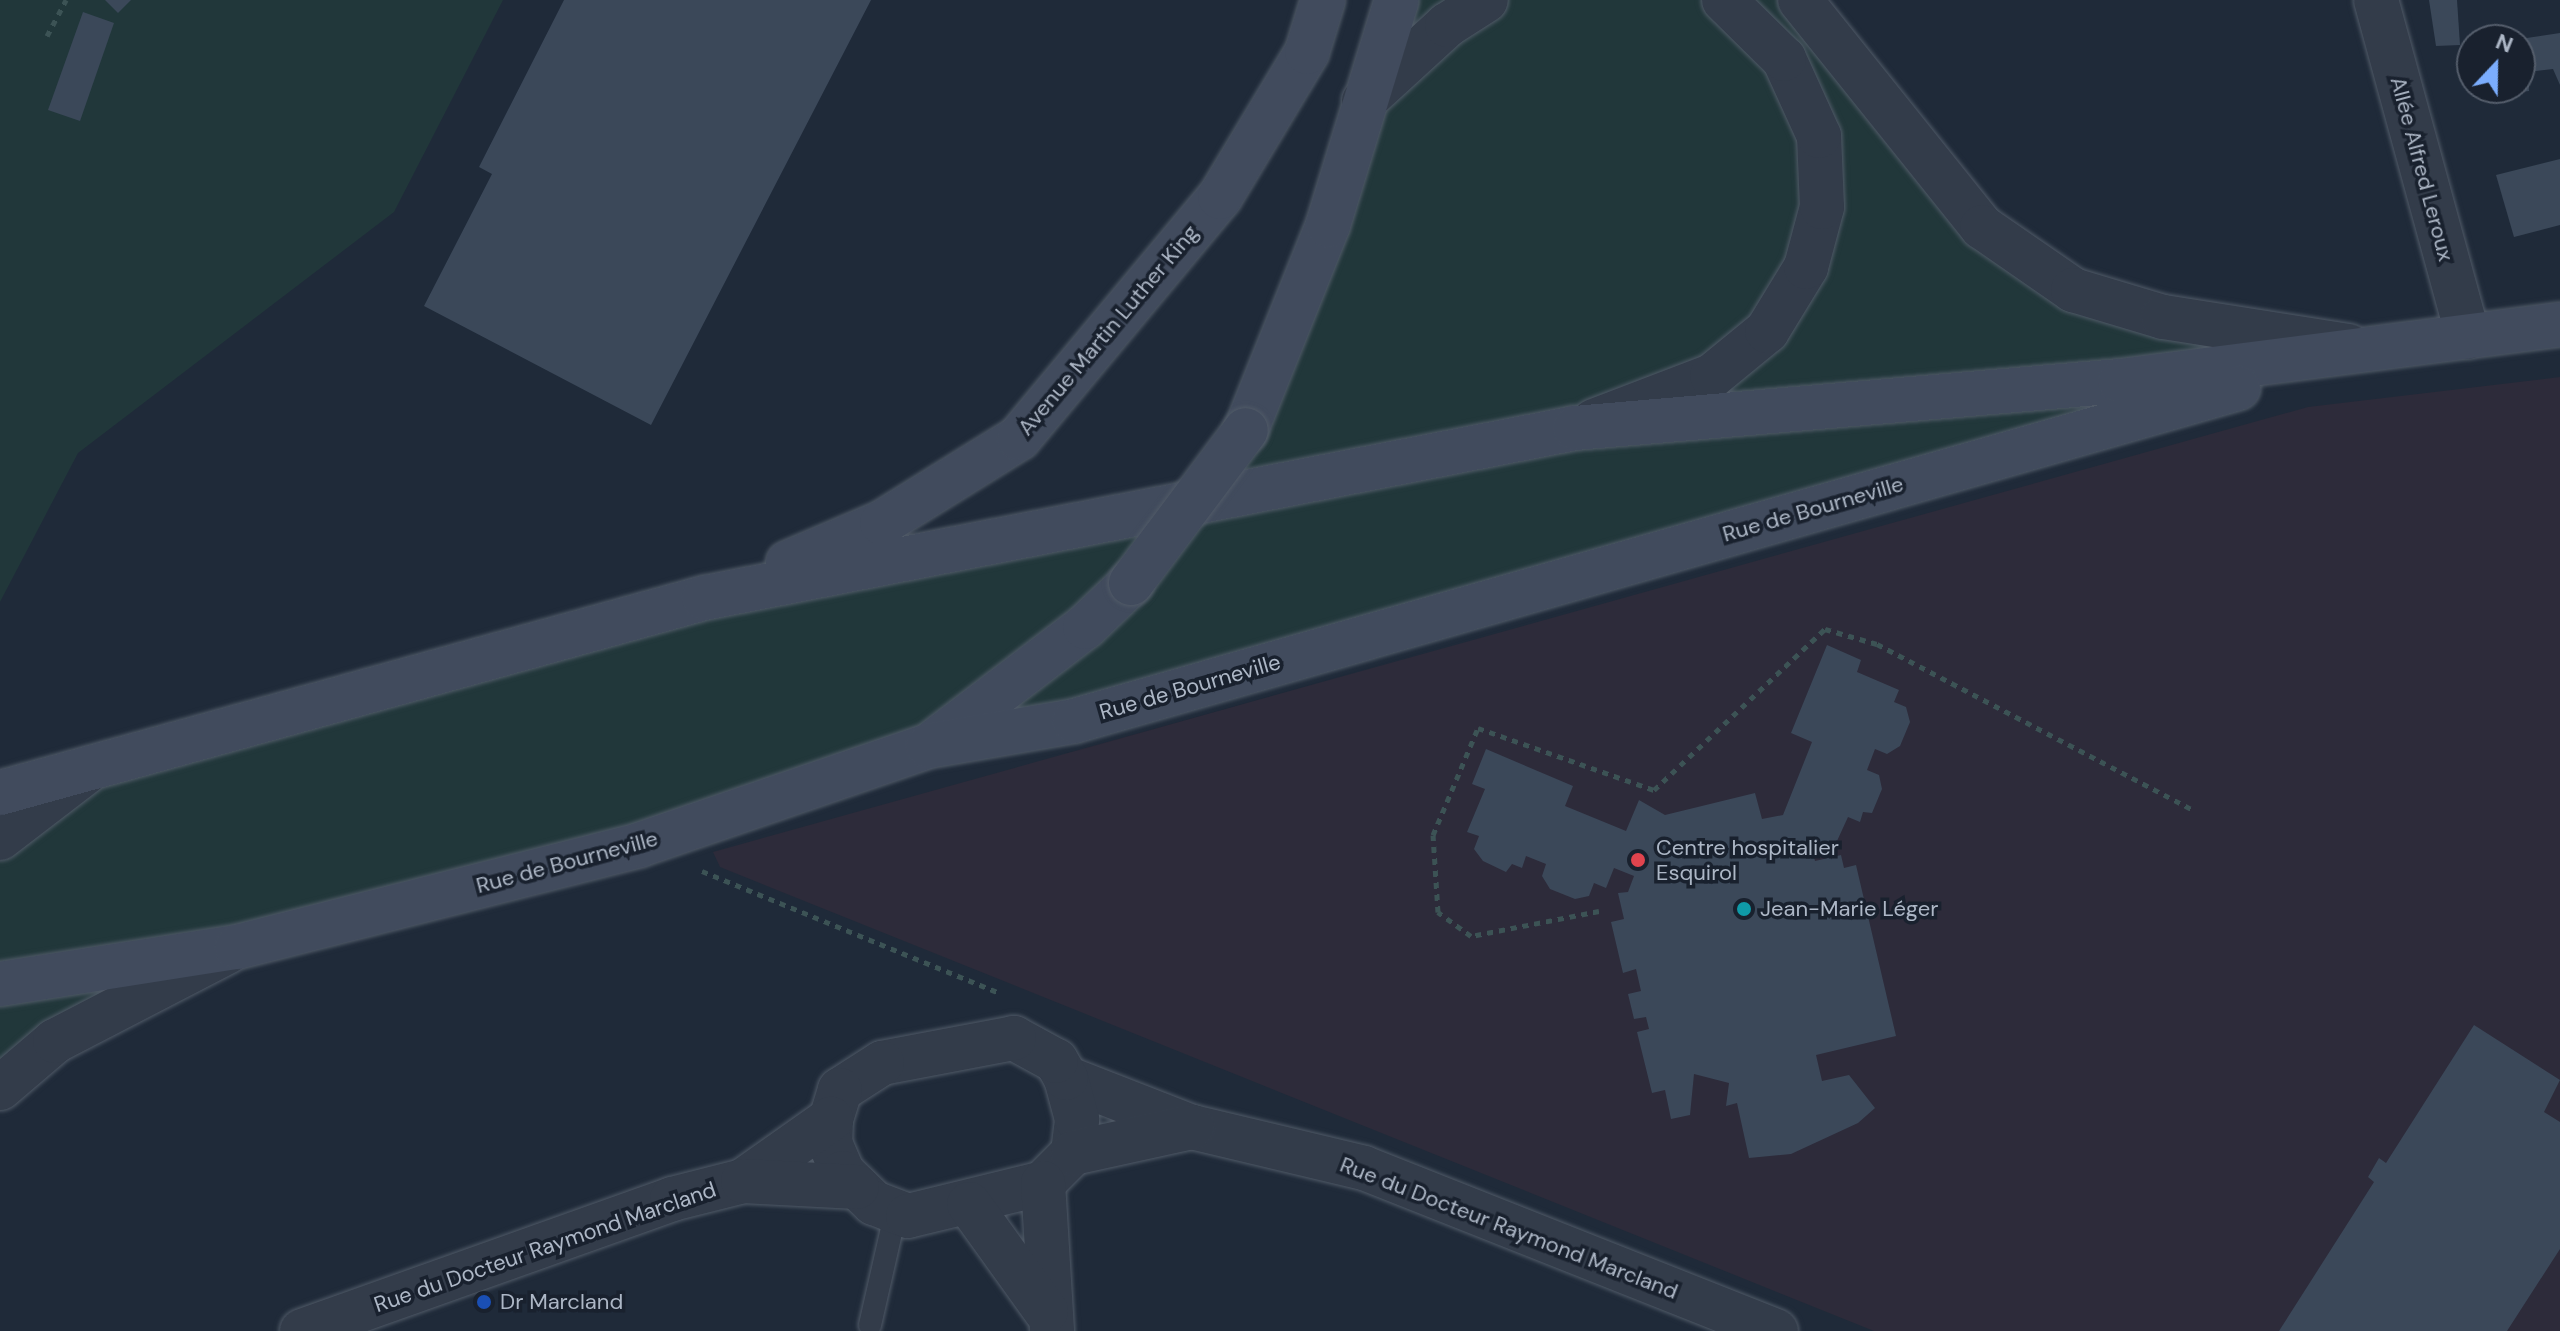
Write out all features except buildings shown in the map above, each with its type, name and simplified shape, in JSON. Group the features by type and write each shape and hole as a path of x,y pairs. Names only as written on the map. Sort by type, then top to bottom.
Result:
{"main road":[{"name":"Avenue Martin Luther King","path":"704,598 882,523 1019,438 1220,197 1307,52 1323,0"},
{"path":"928,746 1085,627 1131,583 1246,430 1328,225 1397,0"},
{"name":"Rue de Bourneville","path":"0,793 86,772 704,598 1575,428 2120,381 2560,325"},
{"name":"Rue de Bourneville","path":"0,984 237,947 639,845 928,746 1074,721 2371,350"}],"street":[{"path":"1364,101 1447,25 1486,0"},
{"path":"1575,428 1712,376 1767,331 1806,267 1822,207 1819,136 1784,59 1724,0"},
{"path":"1800,0 1982,227 2073,290 2163,317 2371,350"},
{"name":"Allée Alfred Leroux","path":"2376,0 2468,337"},
{"path":"0,838 86,772"},
{"path":"0,1088 55,1041 237,947"},
{"name":"Rue du Docteur Raymond Marcland","path":"743,1181 831,1119 840,1090 882,1063 1014,1038 1056,1061 1066,1078 1192,1127 1364,1168 1776,1331"},
{"path":"1049,1321 1058,1168 1077,1119 1066,1078"},
{"path":"831,1119 836,1160 857,1187 895,1215"},
{"name":"Rue du Docteur Raymond Marcland","path":"895,1215 969,1204 1058,1168 1192,1127"},
{"name":"Rue du Docteur Raymond Marcland","path":"302,1331 672,1199 743,1181 857,1187"},
{"path":"969,1204 1049,1321"}],"lane":[{"path":"870,1325 895,1215"}],"path":[{"path":"47,36 66,0"},
{"path":"1599,911 1471,936 1438,912 1433,835 1478,728 1654,790 1825,629 1877,644 2195,811"},
{"path":"639,845 1011,997"}],"shaded area":[{"name":"Centre hospitalier Esquirol","path":"2560,377 2560,1331 1874,1331 720,867 713,852 2308,407"}],"green space":[{"path":"0,0 503,0 394,212 78,453 0,602"},
{"path":"1397,0 1800,0 1982,227 2073,290 2371,350 237,947 0,1088 0,838 86,772 704,598 1191,516"}],"place":[{"name":"Centre hospitalier Esquirol","path":"1638,860"},
{"name":"Jean-Marie Léger","path":"1744,909"},
{"name":"Dr Marcland","path":"484,1302"}]}
